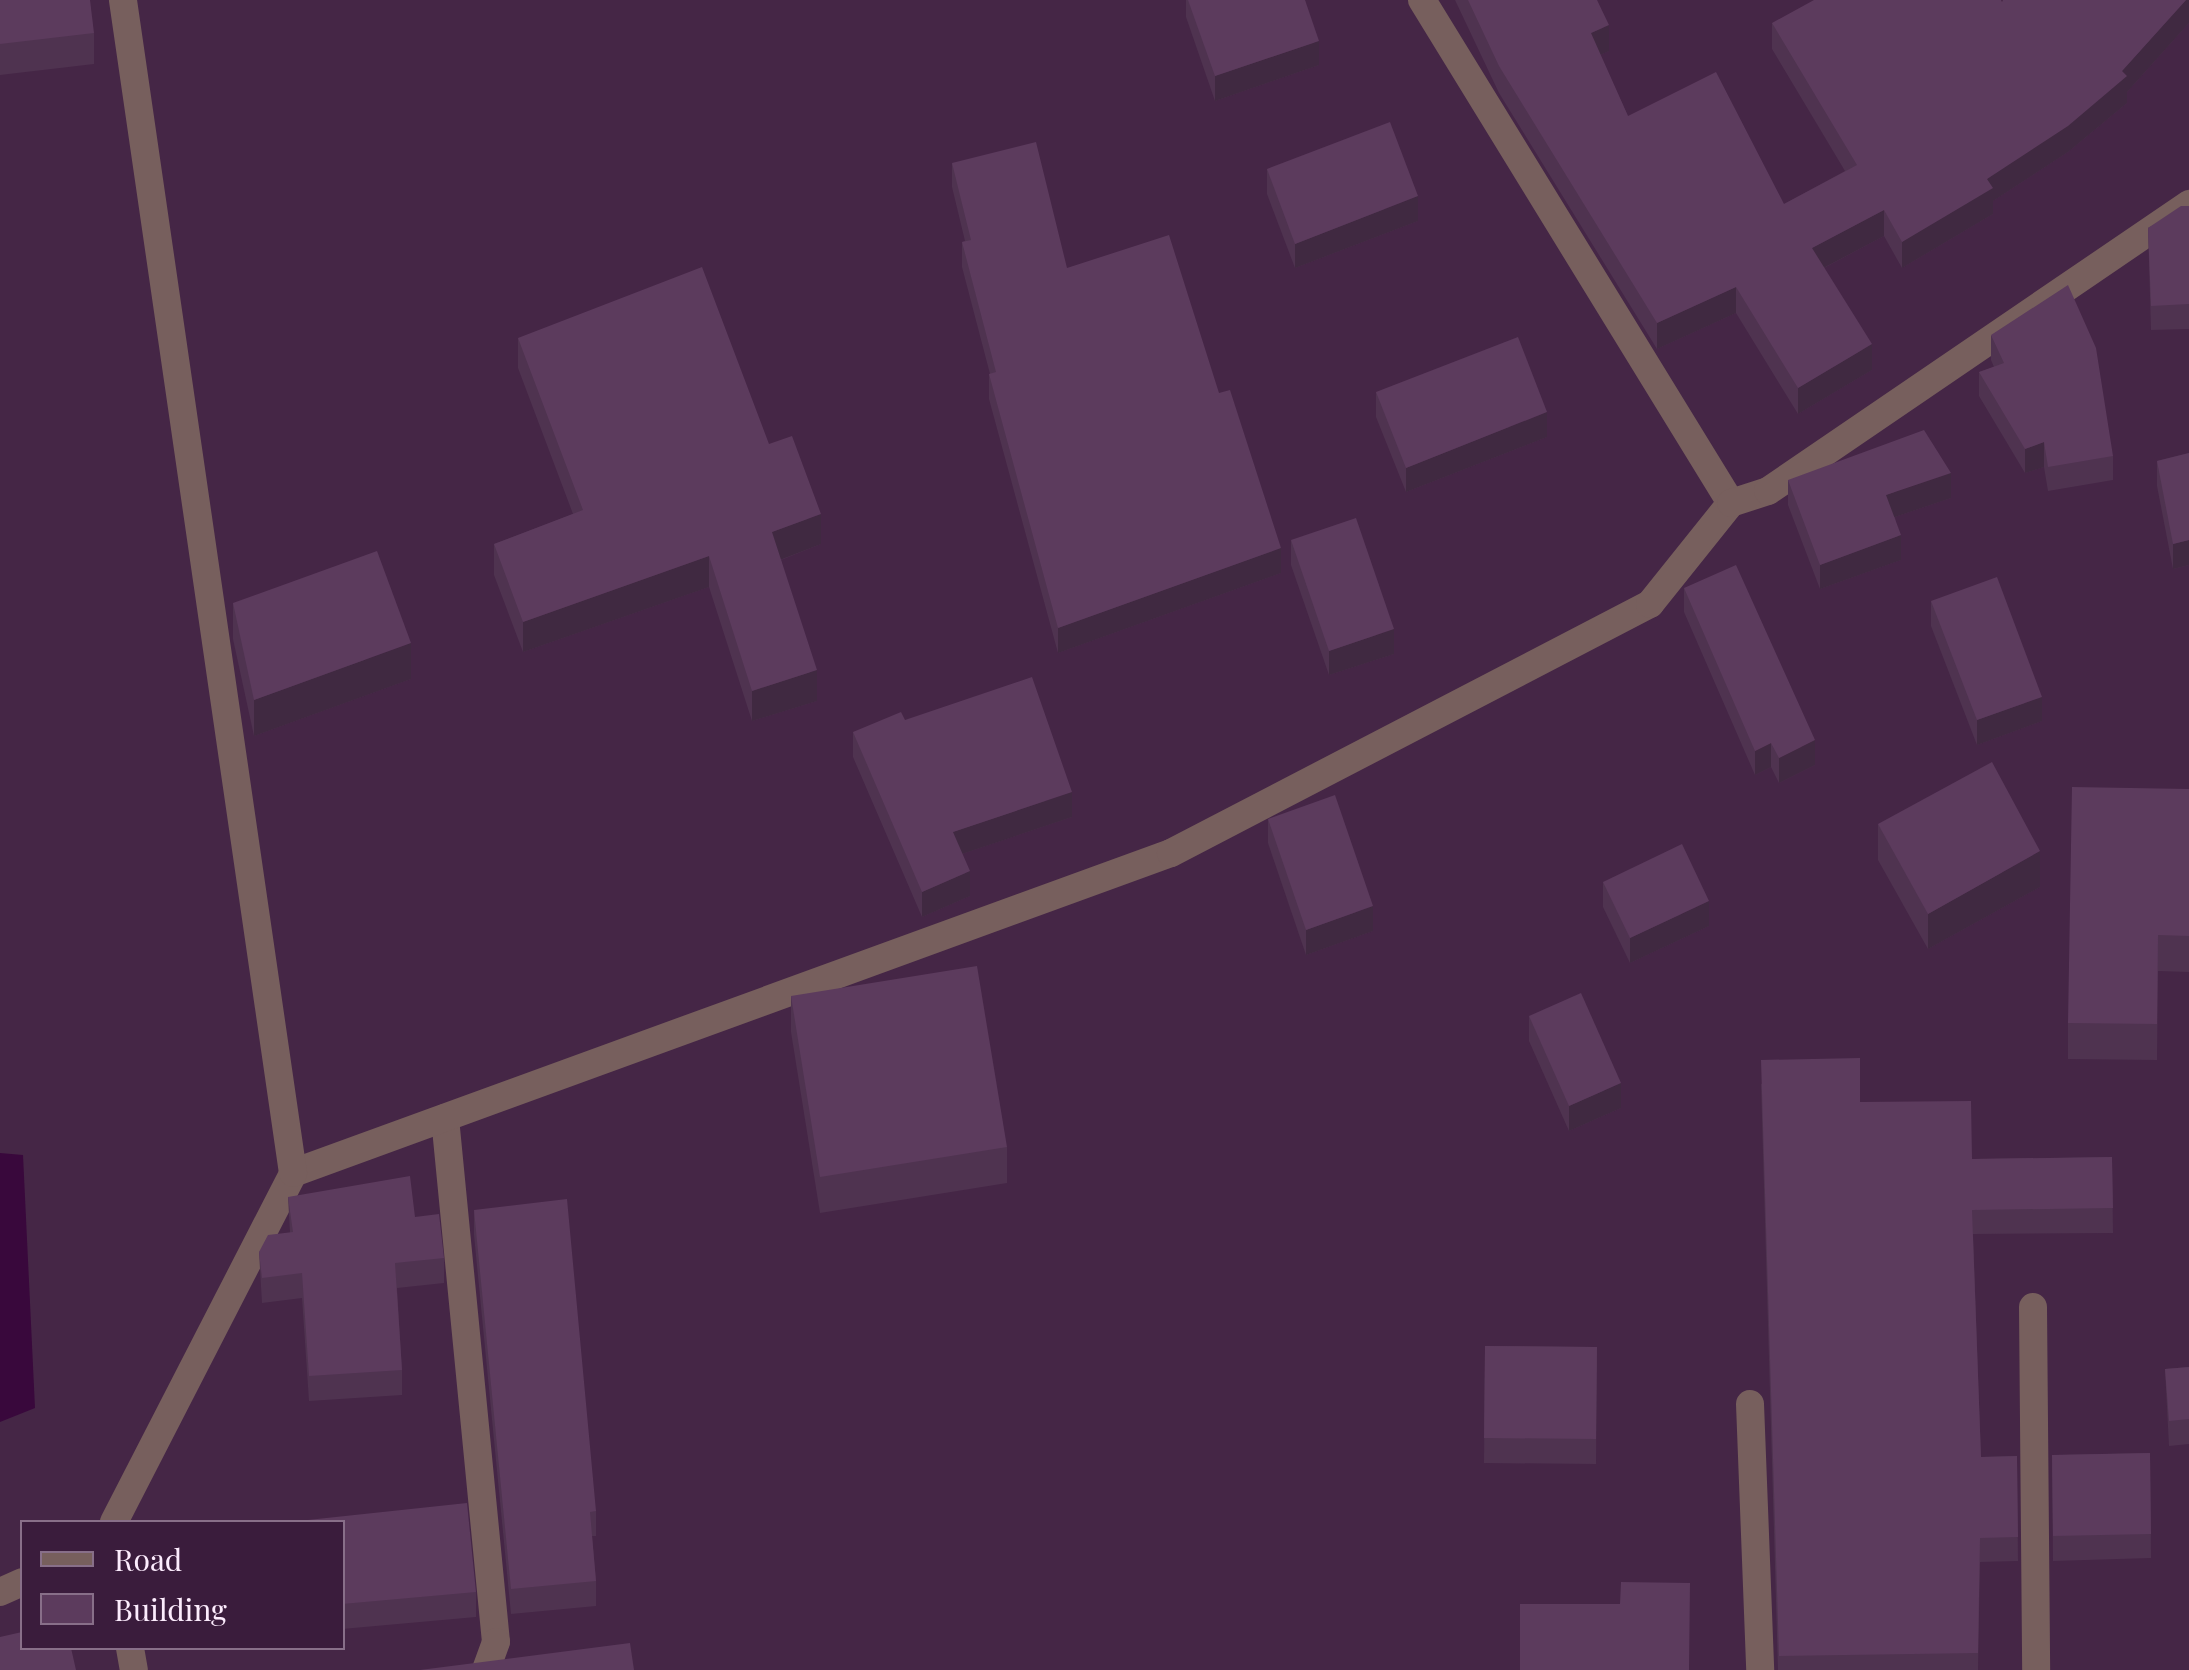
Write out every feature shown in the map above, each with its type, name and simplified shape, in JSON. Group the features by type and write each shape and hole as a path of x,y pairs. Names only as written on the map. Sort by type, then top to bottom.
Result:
{"street":[{"path":"115,1520 293,1174 123,0"},
{"path":"1422,0 1731,503"},
{"path":"293,1174 1172,854 1650,604 1731,503 1768,491 2189,204"},
{"path":"445,1118 496,1642 486,1670"},
{"path":"2033,1307 2036,1670"},
{"path":"1750,1404 1760,1670"}],"shaded area":[{"path":"0,1153 23,1155 35,1408 0,1422"}],"building":[{"path":"0,0 90,0 94,33 0,44"},
{"path":"1188,0 1305,0 1319,41 1215,76"},
{"path":"1468,0 1597,0 1609,25 1591,33 1628,116 1716,72 1784,204 1857,165 1772,23 1814,0 2186,0 2122,71 2127,76 2068,126 1987,179 1993,188 1902,242 1884,210 1812,248 1872,344 1798,388 1736,287 1657,323 1499,66"},
{"path":"1390,122 1418,196 1295,244 1267,169"},
{"path":"1036,142 1067,268 1169,235 1219,393 1230,390 1281,548 1058,628 989,374 996,372 962,242 971,240 952,163"},
{"path":"2181,206 2189,206 2189,304 2151,306 2148,228"},
{"path":"702,267 769,444 792,436 821,514 772,532 817,670 752,691 709,556 523,622 494,544 583,510 518,338"},
{"path":"2068,285 2096,348 2113,456 2048,467 2044,442 2025,449 1979,372 2004,363 1991,335"},
{"path":"1518,337 1547,412 1406,468 1376,392"},
{"path":"1924,430 1951,473 1886,495 1901,535 1820,565 1788,480"},
{"path":"2189,453 2189,540 2173,544 2157,461"},
{"path":"1356,518 1394,629 1329,651 1291,540"},
{"path":"377,551 411,643 254,700 233,603"},
{"path":"1736,565 1815,740 1779,758 1771,743 1755,751 1684,588"},
{"path":"1997,577 2042,697 1977,720 1931,601"},
{"path":"1032,677 1072,792 953,832 970,871 922,892 853,732 901,712 905,720"},
{"path":"1992,762 2040,851 1928,914 1878,824"},
{"path":"2072,787 2189,789 2189,936 2158,935 2157,1024 2068,1023"},
{"path":"1335,795 1373,906 1306,930 1268,819"},
{"path":"1682,844 1709,901 1630,938 1603,882"},
{"path":"977,966 1007,1147 820,1177 791,996"},
{"path":"1581,993 1621,1083 1569,1106 1529,1016"},
{"path":"1860,1058 1860,1102 1971,1101 1972,1159 2112,1157 2113,1208 1972,1210 1981,1457 2017,1456 2018,1537 1980,1538 1978,1653 1779,1656 1761,1060"},
{"path":"410,1176 415,1217 439,1214 444,1258 395,1263 402,1370 309,1376 302,1273 262,1278 259,1252 268,1235 293,1232 288,1197"},
{"path":"567,1199 596,1511 590,1512 596,1581 511,1589 474,1210"},
{"path":"1485,1346 1597,1347 1596,1439 1484,1438"},
{"path":"2189,1367 2189,1419 2169,1421 2165,1369"},
{"path":"2150,1453 2151,1534 2053,1536 2052,1455"},
{"path":"467,1503 476,1592 345,1604 345,1520 308,1520"},
{"path":"1621,1582 1690,1583 1689,1670 1520,1670 1520,1604 1620,1604"},
{"path":"20,1632 20,1650 71,1650 76,1670 0,1670 0,1637"},
{"path":"630,1643 634,1670 420,1670"}]}
